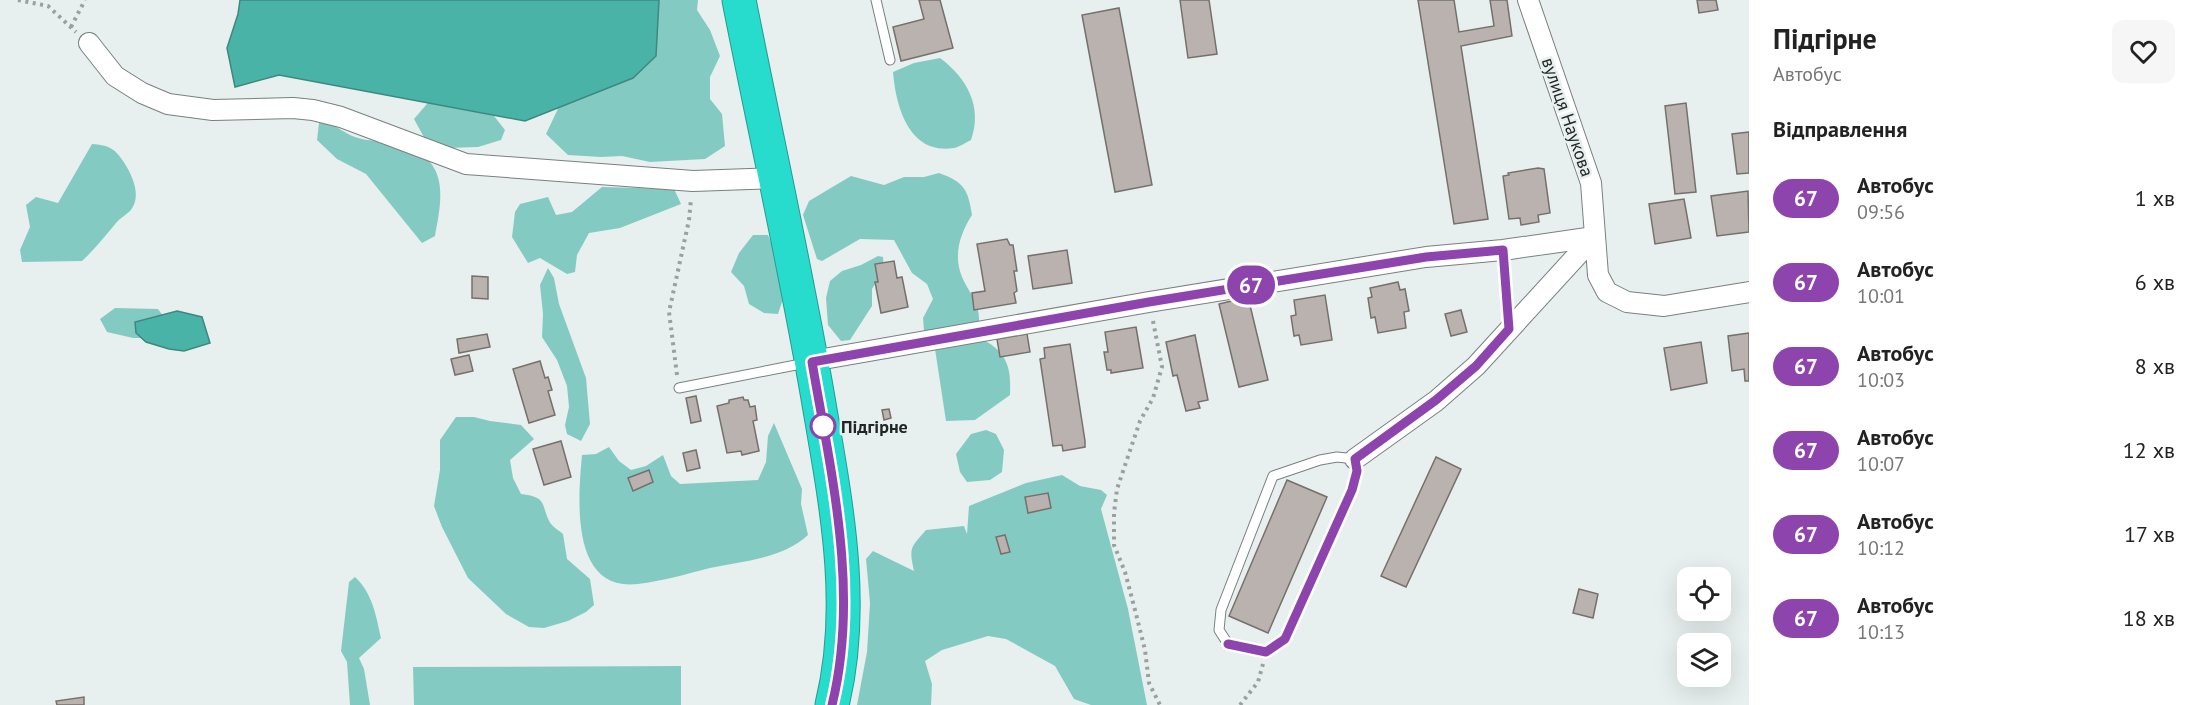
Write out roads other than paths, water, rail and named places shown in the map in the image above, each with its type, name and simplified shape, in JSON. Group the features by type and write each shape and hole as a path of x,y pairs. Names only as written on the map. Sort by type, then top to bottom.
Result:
{"highway":[{"path":"739,0 812,362 841,545 844,599 840,652 832,705"}],"street":[{"name":"вулиця Наукова","path":"1528,0 1591,183 1598,274 1607,292 1627,302 1664,306 1749,292"},
{"path":"89,43 115,76 142,93 168,104 213,110 293,108 313,110 342,117 466,164 693,181 775,178"},
{"path":"812,362 1149,302 1426,257 1503,250 1594,237"},
{"path":"1355,459 1444,394 1476,366 1594,237"}],"lane":[{"path":"876,0 890,60"},
{"path":"1503,250 1509,329"},
{"path":"679,388 812,362"},
{"path":"1337,457 1355,459 1357,471 1352,490 1285,639 1266,652 1228,644 1219,630 1221,610 1273,477 1320,460 1337,457"}],"place":[{"name":"Підгірне","path":"823,426"}]}
